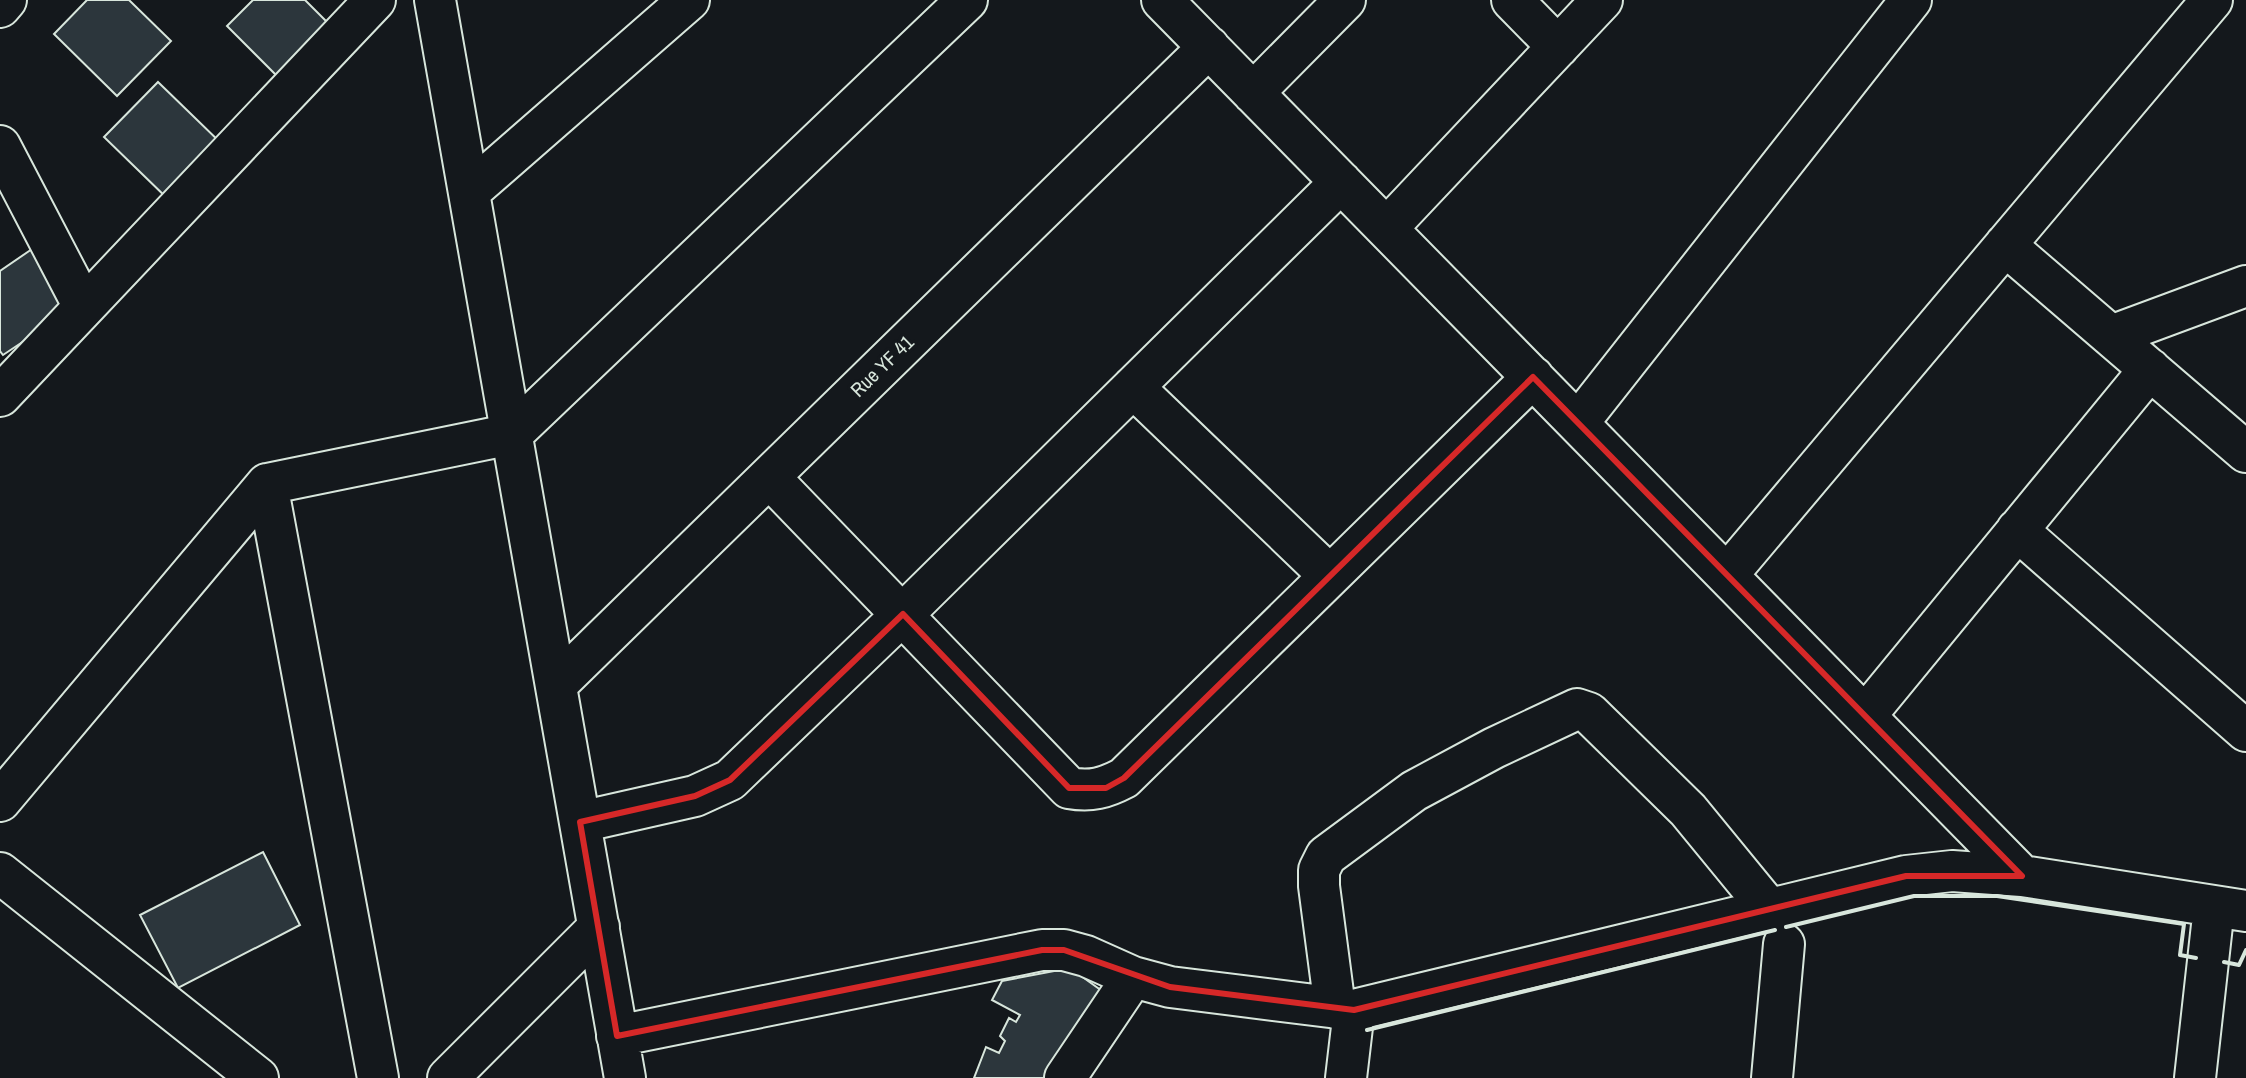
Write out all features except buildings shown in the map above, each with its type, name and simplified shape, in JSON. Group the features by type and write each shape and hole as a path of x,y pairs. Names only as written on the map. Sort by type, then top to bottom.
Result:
{"street":[{"path":"0,7 6,0"},
{"path":"0,396 375,0"},
{"path":"435,0 625,1078"},
{"path":"469,192 689,0"},
{"path":"0,801 267,484 512,434 967,0"},
{"path":"1162,0 2022,876"},
{"path":"1253,93 1345,0"},
{"path":"1512,0 1558,47"},
{"path":"1387,228 1602,0"},
{"path":"1578,423 1911,0"},
{"path":"1727,575 2212,0"},
{"name":"Rue YF 41","path":"556,685 1209,47"},
{"path":"0,146 84,307"},
{"path":"580,822 695,796 730,780 1341,182"},
{"path":"2005,245 2246,452"},
{"path":"2111,336 2246,286"},
{"path":"1865,716 2150,369"},
{"path":"769,477 1069,788 1087,791 1106,788 1124,778 1533,377"},
{"path":"1133,387 1330,576"},
{"path":"267,484 378,1078"},
{"path":"2017,530 2246,731"},
{"path":"1346,1078 1344,1009 1319,886 1319,870 1326,856 1414,791 1494,748 1577,709 1589,713 1688,810 1777,927 1772,1078"},
{"path":"617,1036 1042,950 1064,950 1086,956 1133,977 1170,987 1344,1009 1777,927 1906,876 1952,871 2022,876 2230,909 2194,1078"},
{"path":"0,873 258,1078"},
{"path":"448,1078 599,927"},
{"path":"1065,1078 1133,977"}],"highlighted area":[{"path":"1533,377 2022,876 1906,876 1354,1010 1170,987 1064,950 1042,950 617,1036 580,822 695,796 730,780 903,614 1069,788 1106,788 1124,778"}],"wall":[{"path":"1786,927 1914,896 1997,896 2184,924 2180,955 2196,958"},
{"path":"1367,1030 1775,930"},
{"path":"2224,962 2239,965 2246,950"}]}
